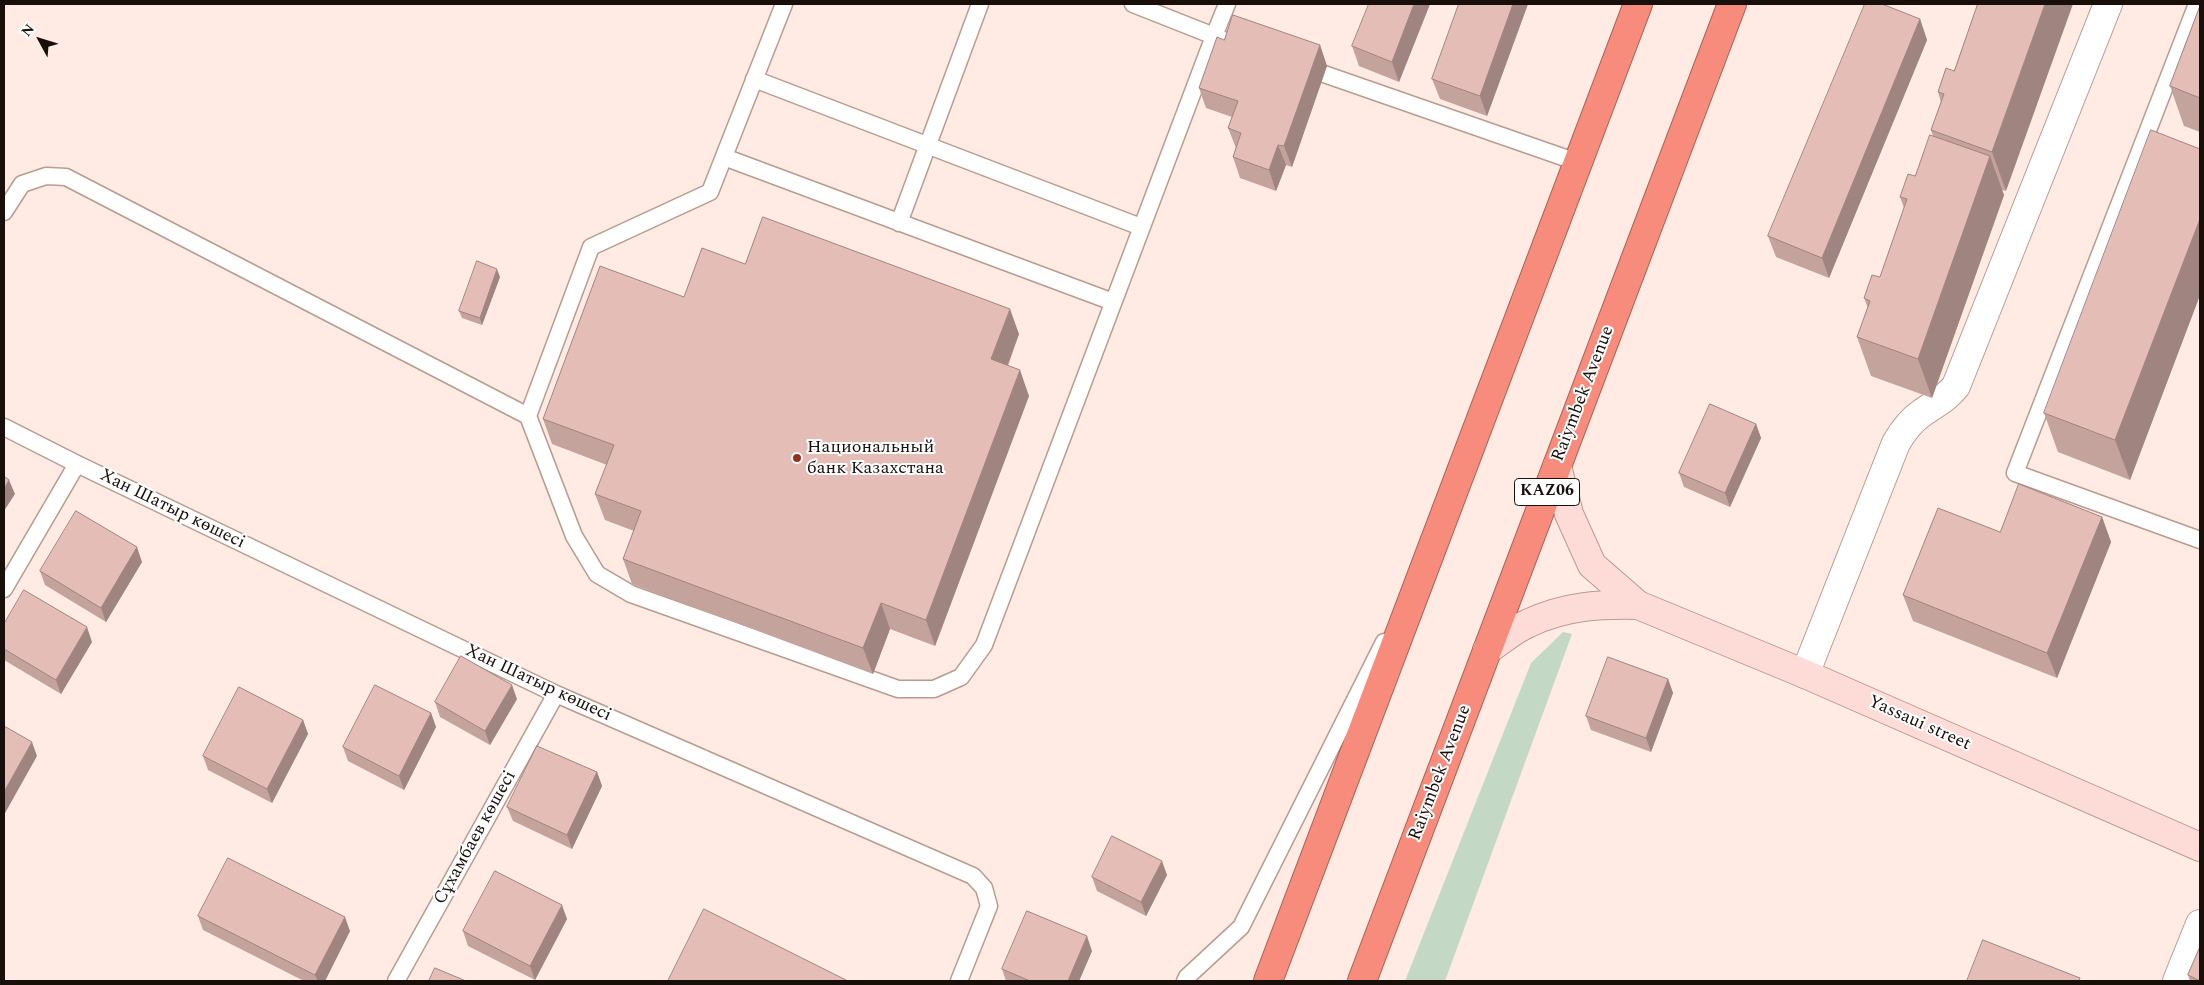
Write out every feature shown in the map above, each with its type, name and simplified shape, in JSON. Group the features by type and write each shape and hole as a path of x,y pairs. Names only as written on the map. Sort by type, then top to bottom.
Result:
{"highway":[{"path":"1268,981 1638,4"},
{"name":"Raiymbek Avenue","path":"1362,981 1732,4"}],"main road":[{"path":"1557,466 1570,514 1592,565 1638,604"},
{"path":"1487,650 1528,623 1559,612 1594,604 1638,604"},
{"name":"Yassaui street","path":"1638,604 1804,674 2200,847"}],"street":[{"path":"1804,674 1896,443 1906,426 1949,395 1956,386 2108,4"},
{"path":"2177,981 2200,924"}],"lane":[{"path":"784,4 710,192 591,247 528,416 574,536 597,574 631,594 898,689 934,689 961,677 984,645 1227,4"},
{"path":"899,223 980,4"},
{"path":"1133,4 1236,45"},
{"path":"2197,4 2015,473 2200,540"},
{"path":"1324,74 1577,162"},
{"path":"754,79 1141,227"},
{"path":"724,157 1113,302"},
{"path":"4,212 22,184 46,176 66,177 528,416"},
{"name":"Хан Шатыр көшесі","path":"4,427 77,464 556,694 973,876 984,888 989,906 959,981"},
{"path":"4,589 77,464"},
{"path":"1185,981 1241,927 1441,528"},
{"name":"Сұхамбаев көшесі","path":"396,981 556,694"}],"green space":[{"path":"1563,632 1572,634 1445,981 1405,981 1531,663"}],"building":[{"path":"1369,4 1414,4 1392,62 1352,46"},
{"path":"1459,4 1513,4 1480,96 1432,79"},
{"path":"1865,4 1882,4 1920,19 1822,258 1768,236"},
{"path":"1978,4 2045,4 1992,152 1931,130 1944,94 1938,92 1946,68 1954,71"},
{"path":"2200,6 2200,98 2170,86"},
{"path":"1233,15 1320,45 1284,146 1278,145 1269,170 1233,157 1241,133 1228,128 1238,101 1199,88 1217,37 1224,40"},
{"path":"2151,130 2200,149 2200,219 2115,440 2044,413"},
{"path":"1930,135 1990,156 1918,359 1857,337 1870,301 1864,298 1872,275 1880,277 1907,199 1900,197 1908,174 1915,176"},
{"name":"Национальный банк Казахстана","path":"763,217 1010,309 991,359 1020,370 926,620 881,603 863,648 623,559 641,511 595,494 614,445 543,419 600,266 684,297 702,248 745,264"},
{"path":"477,261 497,269 480,318 459,311"},
{"path":"1710,404 1756,424 1725,493 1679,473"},
{"path":"4,476 9,480 4,489"},
{"path":"2019,484 2102,517 2047,653 1903,595 1938,508 2000,532"},
{"path":"76,511 137,547 101,608 40,571"},
{"path":"24,590 87,627 56,680 4,649 4,624"},
{"path":"461,656 512,685 485,731 435,702"},
{"path":"1608,657 1668,679 1646,738 1586,716"},
{"path":"375,685 431,713 399,776 343,747"},
{"path":"239,687 303,720 267,789 203,756"},
{"path":"4,726 32,742 4,792"},
{"path":"537,746 597,772 567,835 507,807"},
{"path":"1112,836 1162,861 1141,902 1092,877"},
{"path":"228,858 345,917 315,975 198,916"},
{"path":"495,871 562,905 530,966 463,931"},
{"path":"704,909 848,981 668,981"},
{"path":"1027,911 1087,936 1068,981 1030,981 1002,969"},
{"path":"1983,940 2080,978 2079,981 1967,981"},
{"path":"2200,947 2200,981 2188,975"},
{"path":"435,968 466,981 429,981"}],"place":[{"name":"Национальный банк Казахстана","path":"797,458"}]}
